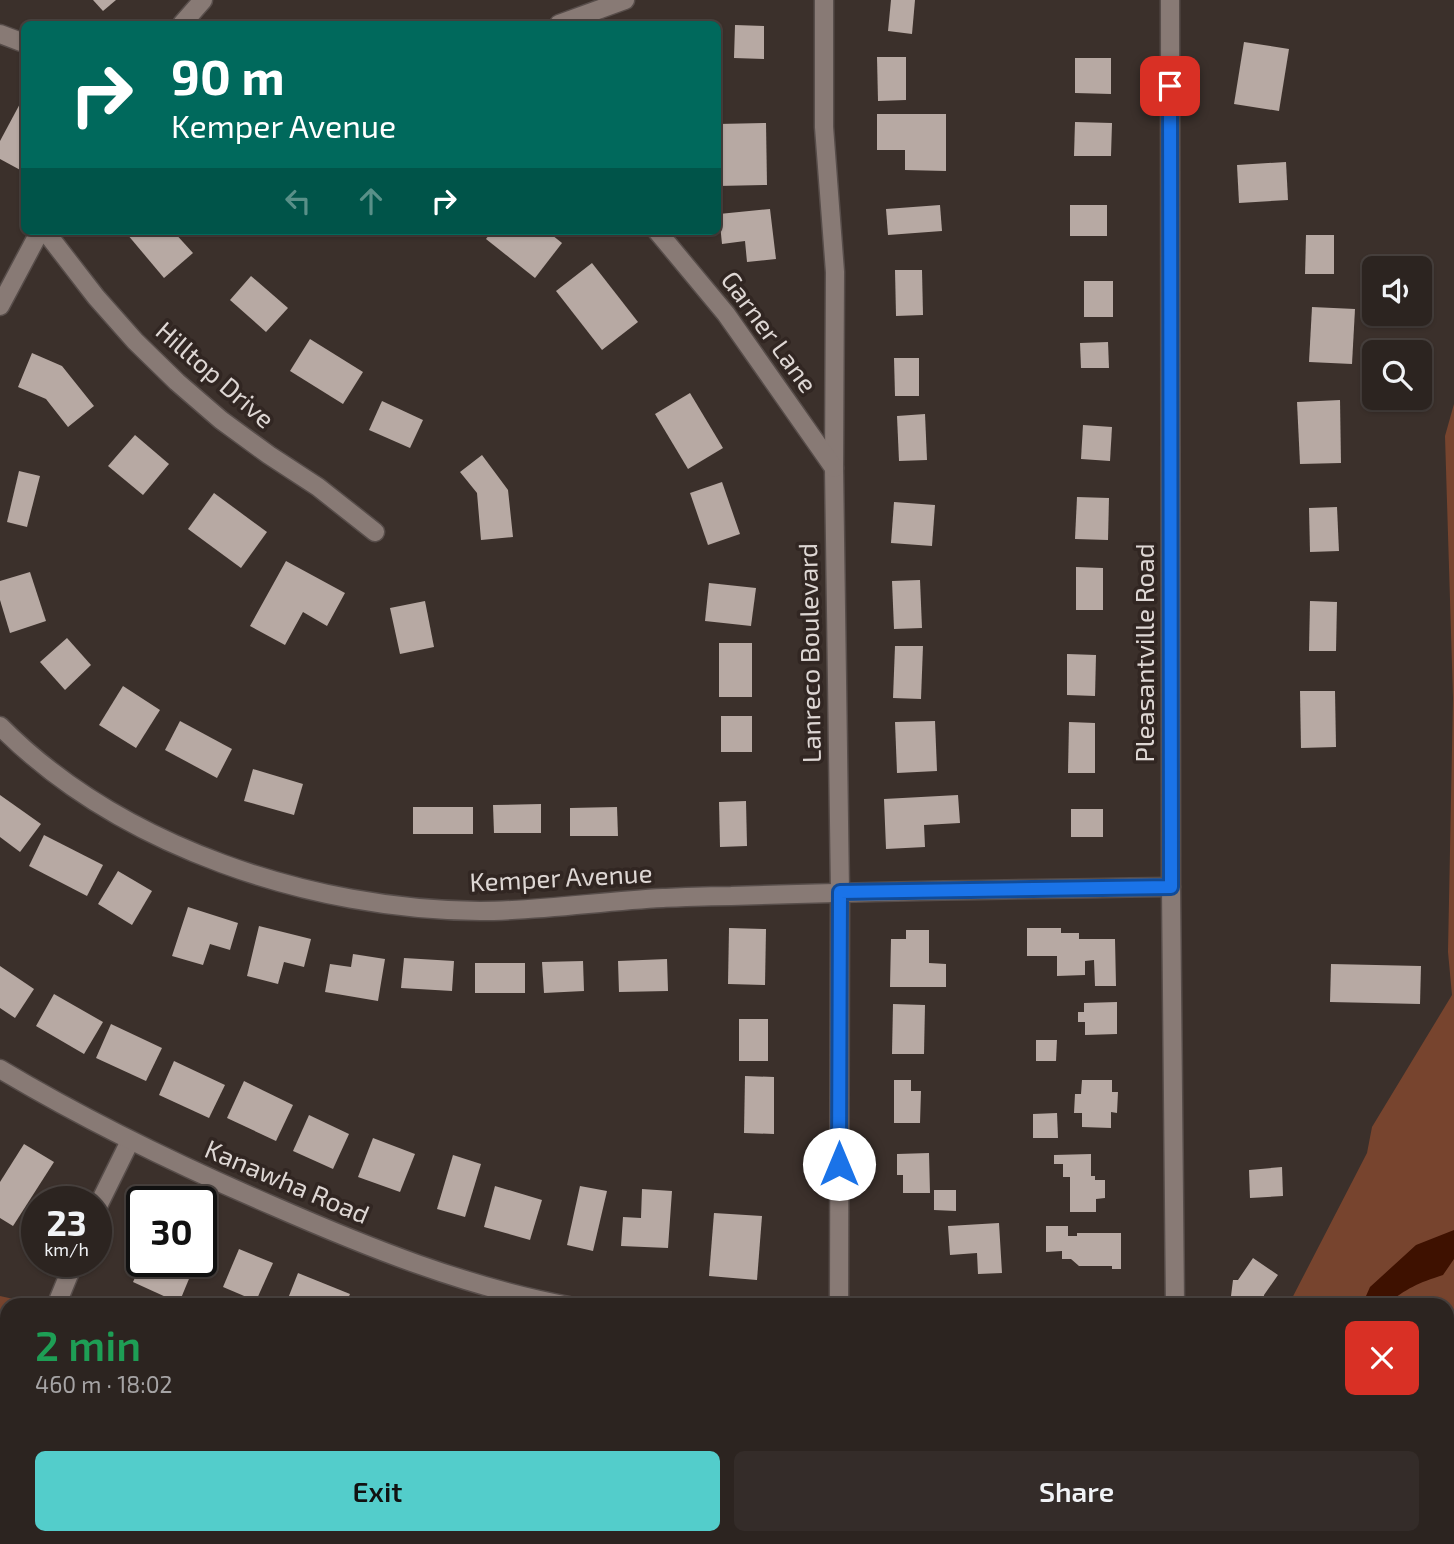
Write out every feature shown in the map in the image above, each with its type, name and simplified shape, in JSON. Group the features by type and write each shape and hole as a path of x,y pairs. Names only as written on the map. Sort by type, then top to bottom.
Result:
{"street":[{"path":"185,21 203,0"},
{"path":"567,21 625,0"},
{"name":"Lanreco Boulevard","path":"824,0 824,127 835,272 834,468 840,892 839,1298"},
{"name":"Pleasantville Road","path":"1170,0 1171,887 1175,1298"},
{"path":"0,34 21,42"},
{"path":"0,306 38,235"},
{"name":"Hilltop Drive","path":"48,235 96,297 135,341 177,382 222,420 318,487 375,532"},
{"name":"Garner Lane","path":"660,235 726,314 834,468"},
{"name":"Kemper Avenue","path":"0,726 39,763 70,787 162,838 273,879 332,895 391,905 481,911 540,909 662,898 840,892 1171,887"},
{"name":"Kanawha Road","path":"0,1069 130,1141 331,1231 417,1264 535,1298"},
{"path":"108,1186 130,1141"},
{"path":"59,1298 68,1277"}],"shaded area":[{"path":"1454,404 1454,1298 1292,1298 1367,1153 1372,1127 1452,995 1448,952 1453,698 1445,436"},
{"path":"1454,1230 1454,1259 1443,1275 1413,1287 1395,1298 1365,1298 1370,1287 1416,1245"}],"building":[{"path":"93,0 116,0 103,11"},
{"path":"891,0 915,0 912,34 888,31"},
{"path":"735,25 764,26 764,59 734,58"},
{"path":"1244,42 1289,49 1279,111 1234,104"},
{"path":"877,57 906,57 906,100 878,101"},
{"path":"1075,58 1111,58 1111,94 1075,93"},
{"path":"21,102 21,170 0,159 0,141"},
{"path":"877,114 946,114 946,171 905,170 905,150 877,150"},
{"path":"1075,122 1112,123 1111,156 1074,156"},
{"path":"766,123 767,185 721,186 721,124"},
{"path":"1286,162 1288,200 1239,203 1237,165"},
{"path":"940,205 942,231 888,235 886,209"},
{"path":"1070,205 1107,205 1107,236 1070,236"},
{"path":"770,209 776,259 747,262 745,241 722,244 721,214"},
{"path":"128,235 177,235 193,253 164,278"},
{"path":"489,235 552,235 562,243 535,278 486,239"},
{"path":"1306,235 1334,235 1334,274 1305,274"},
{"path":"592,263 638,322 602,350 556,291"},
{"path":"895,270 922,270 923,315 896,316"},
{"path":"251,276 288,308 266,332 230,300"},
{"path":"1084,281 1113,281 1113,317 1084,317"},
{"path":"1312,307 1355,309 1352,364 1309,362"},
{"path":"310,339 363,372 343,404 290,371"},
{"path":"1108,342 1109,368 1081,368 1080,343"},
{"path":"32,353 62,366 94,406 68,427 46,399 18,387"},
{"path":"894,358 919,358 919,396 895,396"},
{"path":"690,393 723,448 688,469 655,414"},
{"path":"1340,400 1341,463 1300,464 1297,402"},
{"path":"382,401 423,420 410,448 369,430"},
{"path":"925,414 927,460 899,461 897,416"},
{"path":"1083,425 1112,427 1110,461 1081,459"},
{"path":"135,435 169,464 143,495 108,466"},
{"path":"482,455 508,490 513,537 481,540 477,493 460,472"},
{"path":"19,471 40,476 27,527 7,522"},
{"path":"722,482 740,534 708,545 690,493"},
{"path":"214,493 267,532 241,568 188,529"},
{"path":"1077,497 1109,498 1108,540 1075,539"},
{"path":"894,502 935,505 932,546 891,543"},
{"path":"1337,507 1339,551 1310,552 1309,508"},
{"path":"286,561 345,593 327,626 303,612 285,645 250,626"},
{"path":"1076,567 1103,568 1103,610 1076,610"},
{"path":"30,572 46,621 10,633 0,600 0,581"},
{"path":"920,580 922,628 894,629 892,581"},
{"path":"709,583 756,588 751,626 705,621"},
{"path":"425,601 434,647 400,654 390,608"},
{"path":"1310,601 1337,602 1336,651 1309,651"},
{"path":"67,638 91,665 65,690 40,662"},
{"path":"719,643 752,643 752,697 719,697"},
{"path":"895,646 923,646 921,699 893,698"},
{"path":"1067,654 1096,655 1095,696 1067,695"},
{"path":"123,686 160,710 136,748 99,725"},
{"path":"1300,691 1335,691 1336,747 1301,748"},
{"path":"721,716 752,716 752,752 721,752"},
{"path":"180,721 232,749 217,778 165,750"},
{"path":"935,721 937,771 897,773 895,722"},
{"path":"1069,722 1095,723 1095,773 1068,773"},
{"path":"253,769 303,784 294,815 244,801"},
{"path":"0,795 41,824 20,852 0,837"},
{"path":"958,795 960,823 924,825 925,847 886,849 884,799"},
{"path":"746,801 747,846 720,847 719,802"},
{"path":"541,804 541,833 494,833 493,805"},
{"path":"413,807 473,807 473,834 413,834"},
{"path":"617,807 618,836 570,836 570,808"},
{"path":"1071,809 1103,809 1103,837 1071,837"},
{"path":"44,835 103,865 87,896 29,866"},
{"path":"118,871 152,891 132,925 98,904"},
{"path":"188,907 238,923 230,950 210,944 203,965 172,956"},
{"path":"259,926 311,939 304,967 284,962 278,984 247,976"},
{"path":"729,928 766,929 765,985 728,984"},
{"path":"1027,928 1061,928 1061,933 1079,933 1079,939 1115,939 1116,986 1095,986 1094,960 1085,961 1085,975 1057,976 1057,956 1027,956"},
{"path":"906,930 929,930 929,963 946,964 946,987 890,987 891,939 906,939"},
{"path":"353,954 385,959 378,1001 325,992 330,964 351,967"},
{"path":"404,958 454,961 452,991 401,988"},
{"path":"667,959 668,991 619,992 618,961"},
{"path":"583,961 584,991 544,993 542,962"},
{"path":"475,963 525,963 525,993 475,993"},
{"path":"1331,964 1421,966 1420,1004 1330,1002"},
{"path":"0,966 34,989 15,1018 0,1008"},
{"path":"54,994 103,1022 84,1054 36,1026"},
{"path":"1117,1002 1117,1034 1085,1035 1085,1022 1078,1022 1078,1012 1084,1012 1084,1003"},
{"path":"893,1004 925,1005 924,1054 892,1054"},
{"path":"739,1019 768,1019 768,1061 739,1061"},
{"path":"111,1024 162,1048 146,1081 96,1058"},
{"path":"1036,1040 1057,1040 1056,1061 1036,1061"},
{"path":"174,1061 225,1085 209,1118 159,1095"},
{"path":"745,1076 774,1077 774,1134 744,1133"},
{"path":"894,1080 911,1080 911,1091 921,1091 920,1123 894,1123"},
{"path":"1082,1080 1112,1080 1112,1092 1118,1092 1117,1113 1111,1112 1111,1128 1082,1127 1082,1113 1074,1113 1075,1094 1081,1094"},
{"path":"244,1081 293,1105 276,1141 227,1118"},
{"path":"1057,1113 1058,1138 1033,1138 1033,1114"},
{"path":"309,1115 349,1134 333,1169 293,1151"},
{"path":"373,1138 415,1154 400,1192 358,1177"},
{"path":"24,1144 54,1162 39,1186 21,1186 21,1214 13,1226 0,1218 0,1182"},
{"path":"929,1153 930,1193 903,1193 903,1175 897,1175 897,1154"},
{"path":"1091,1154 1091,1176 1095,1176 1095,1180 1105,1180 1105,1198 1096,1199 1096,1212 1070,1212 1070,1177 1063,1177 1063,1164 1054,1164 1054,1155"},
{"path":"453,1155 481,1164 465,1217 437,1209"},
{"path":"1282,1167 1283,1196 1250,1198 1249,1170"},
{"path":"495,1186 542,1200 530,1240 484,1227"},
{"path":"580,1186 607,1191 593,1251 567,1245"},
{"path":"642,1189 672,1191 668,1248 621,1246 623,1217 641,1218"},
{"path":"934,1190 956,1190 956,1211 934,1210"},
{"path":"714,1213 762,1216 757,1280 709,1276"},
{"path":"999,1223 1002,1273 978,1274 977,1253 950,1255 948,1226"},
{"path":"1046,1226 1068,1226 1068,1236 1077,1236 1077,1233 1121,1233 1121,1269 1112,1269 1112,1266 1079,1266 1071,1259 1062,1259 1062,1251 1046,1252"},
{"path":"239,1249 273,1263 257,1298 249,1298 223,1287"},
{"path":"1253,1258 1278,1275 1264,1298 1231,1296 1233,1280 1238,1280"},
{"path":"298,1273 350,1294 348,1298 288,1298"},
{"path":"135,1277 190,1277 181,1298 168,1298 133,1282"}],"route":[{"path":"839,1164 840,892 1171,887 1170,86"}]}
